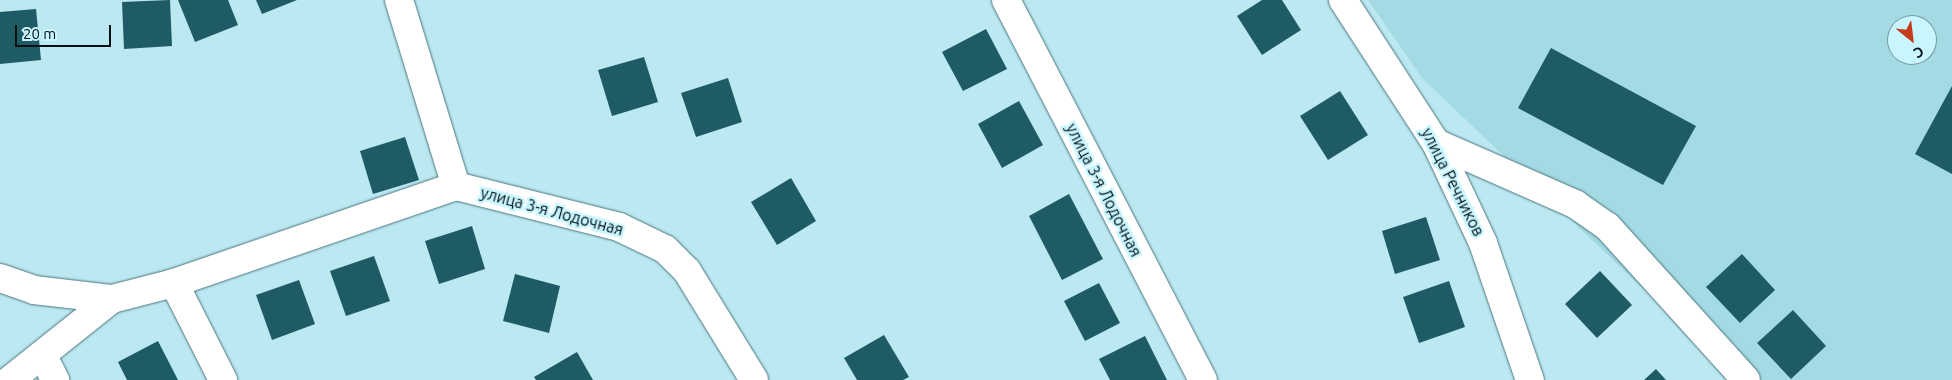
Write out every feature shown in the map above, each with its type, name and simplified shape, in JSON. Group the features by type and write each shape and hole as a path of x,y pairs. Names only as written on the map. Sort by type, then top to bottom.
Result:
{"street":[{"path":"0,278 34,290 112,299 174,283 456,186 399,0"},
{"name":"улица 3-я Лодочная","path":"1006,0 1196,378"},
{"name":"улица Речников","path":"1343,0 1436,143 1483,243 1530,380"},
{"path":"1436,143 1575,204 1607,226 1746,380"},
{"name":"улица 3-я Лодочная","path":"456,186 619,227 664,248 687,270 754,380"},
{"path":"174,283 223,380"},
{"path":"10,380 43,356 112,299"},
{"path":"43,356 55,380"}],"shaded area":[{"path":"1368,0 1952,0 1952,380 1739,380 1422,78"}],"building":[{"path":"170,0 172,46 124,49 122,2"},
{"path":"178,0 228,0 238,25 195,42"},
{"path":"256,0 297,0 262,14"},
{"path":"1262,0 1282,0 1301,30 1262,55 1237,16"},
{"path":"36,9 41,60 0,64 0,12"},
{"path":"986,29 1007,69 963,91 942,52"},
{"path":"1551,48 1696,126 1663,185 1518,108"},
{"path":"644,57 658,102 612,116 598,70"},
{"path":"728,78 742,122 696,137 681,93"},
{"path":"1952,86 1952,174 1915,154"},
{"path":"1340,91 1368,135 1328,160 1300,116"},
{"path":"1019,101 1043,145 1002,168 978,124"},
{"path":"405,137 419,180 373,194 360,151"},
{"path":"791,178 816,221 777,245 751,202"},
{"path":"1069,194 1103,259 1062,280 1029,216"},
{"path":"1426,217 1440,260 1395,274 1382,231"},
{"path":"472,226 485,269 439,284 425,241"},
{"path":"1742,254 1775,290 1740,323 1706,287"},
{"path":"374,256 390,301 346,316 330,271"},
{"path":"1600,271 1632,305 1597,338 1565,304"},
{"path":"515,274 560,286 549,333 503,321"},
{"path":"299,280 315,324 272,340 256,295"},
{"path":"1449,281 1465,327 1419,343 1403,297"},
{"path":"1099,283 1120,323 1085,341 1064,301"},
{"path":"1793,310 1826,346 1791,379 1757,343"},
{"path":"884,335 909,377 903,380 857,380 844,358"},
{"path":"1145,336 1167,380 1110,380 1099,359"},
{"path":"158,341 178,380 127,380 118,362"},
{"path":"577,352 593,380 536,380 534,377"},
{"path":"1656,369 1666,380 1644,380"}]}
